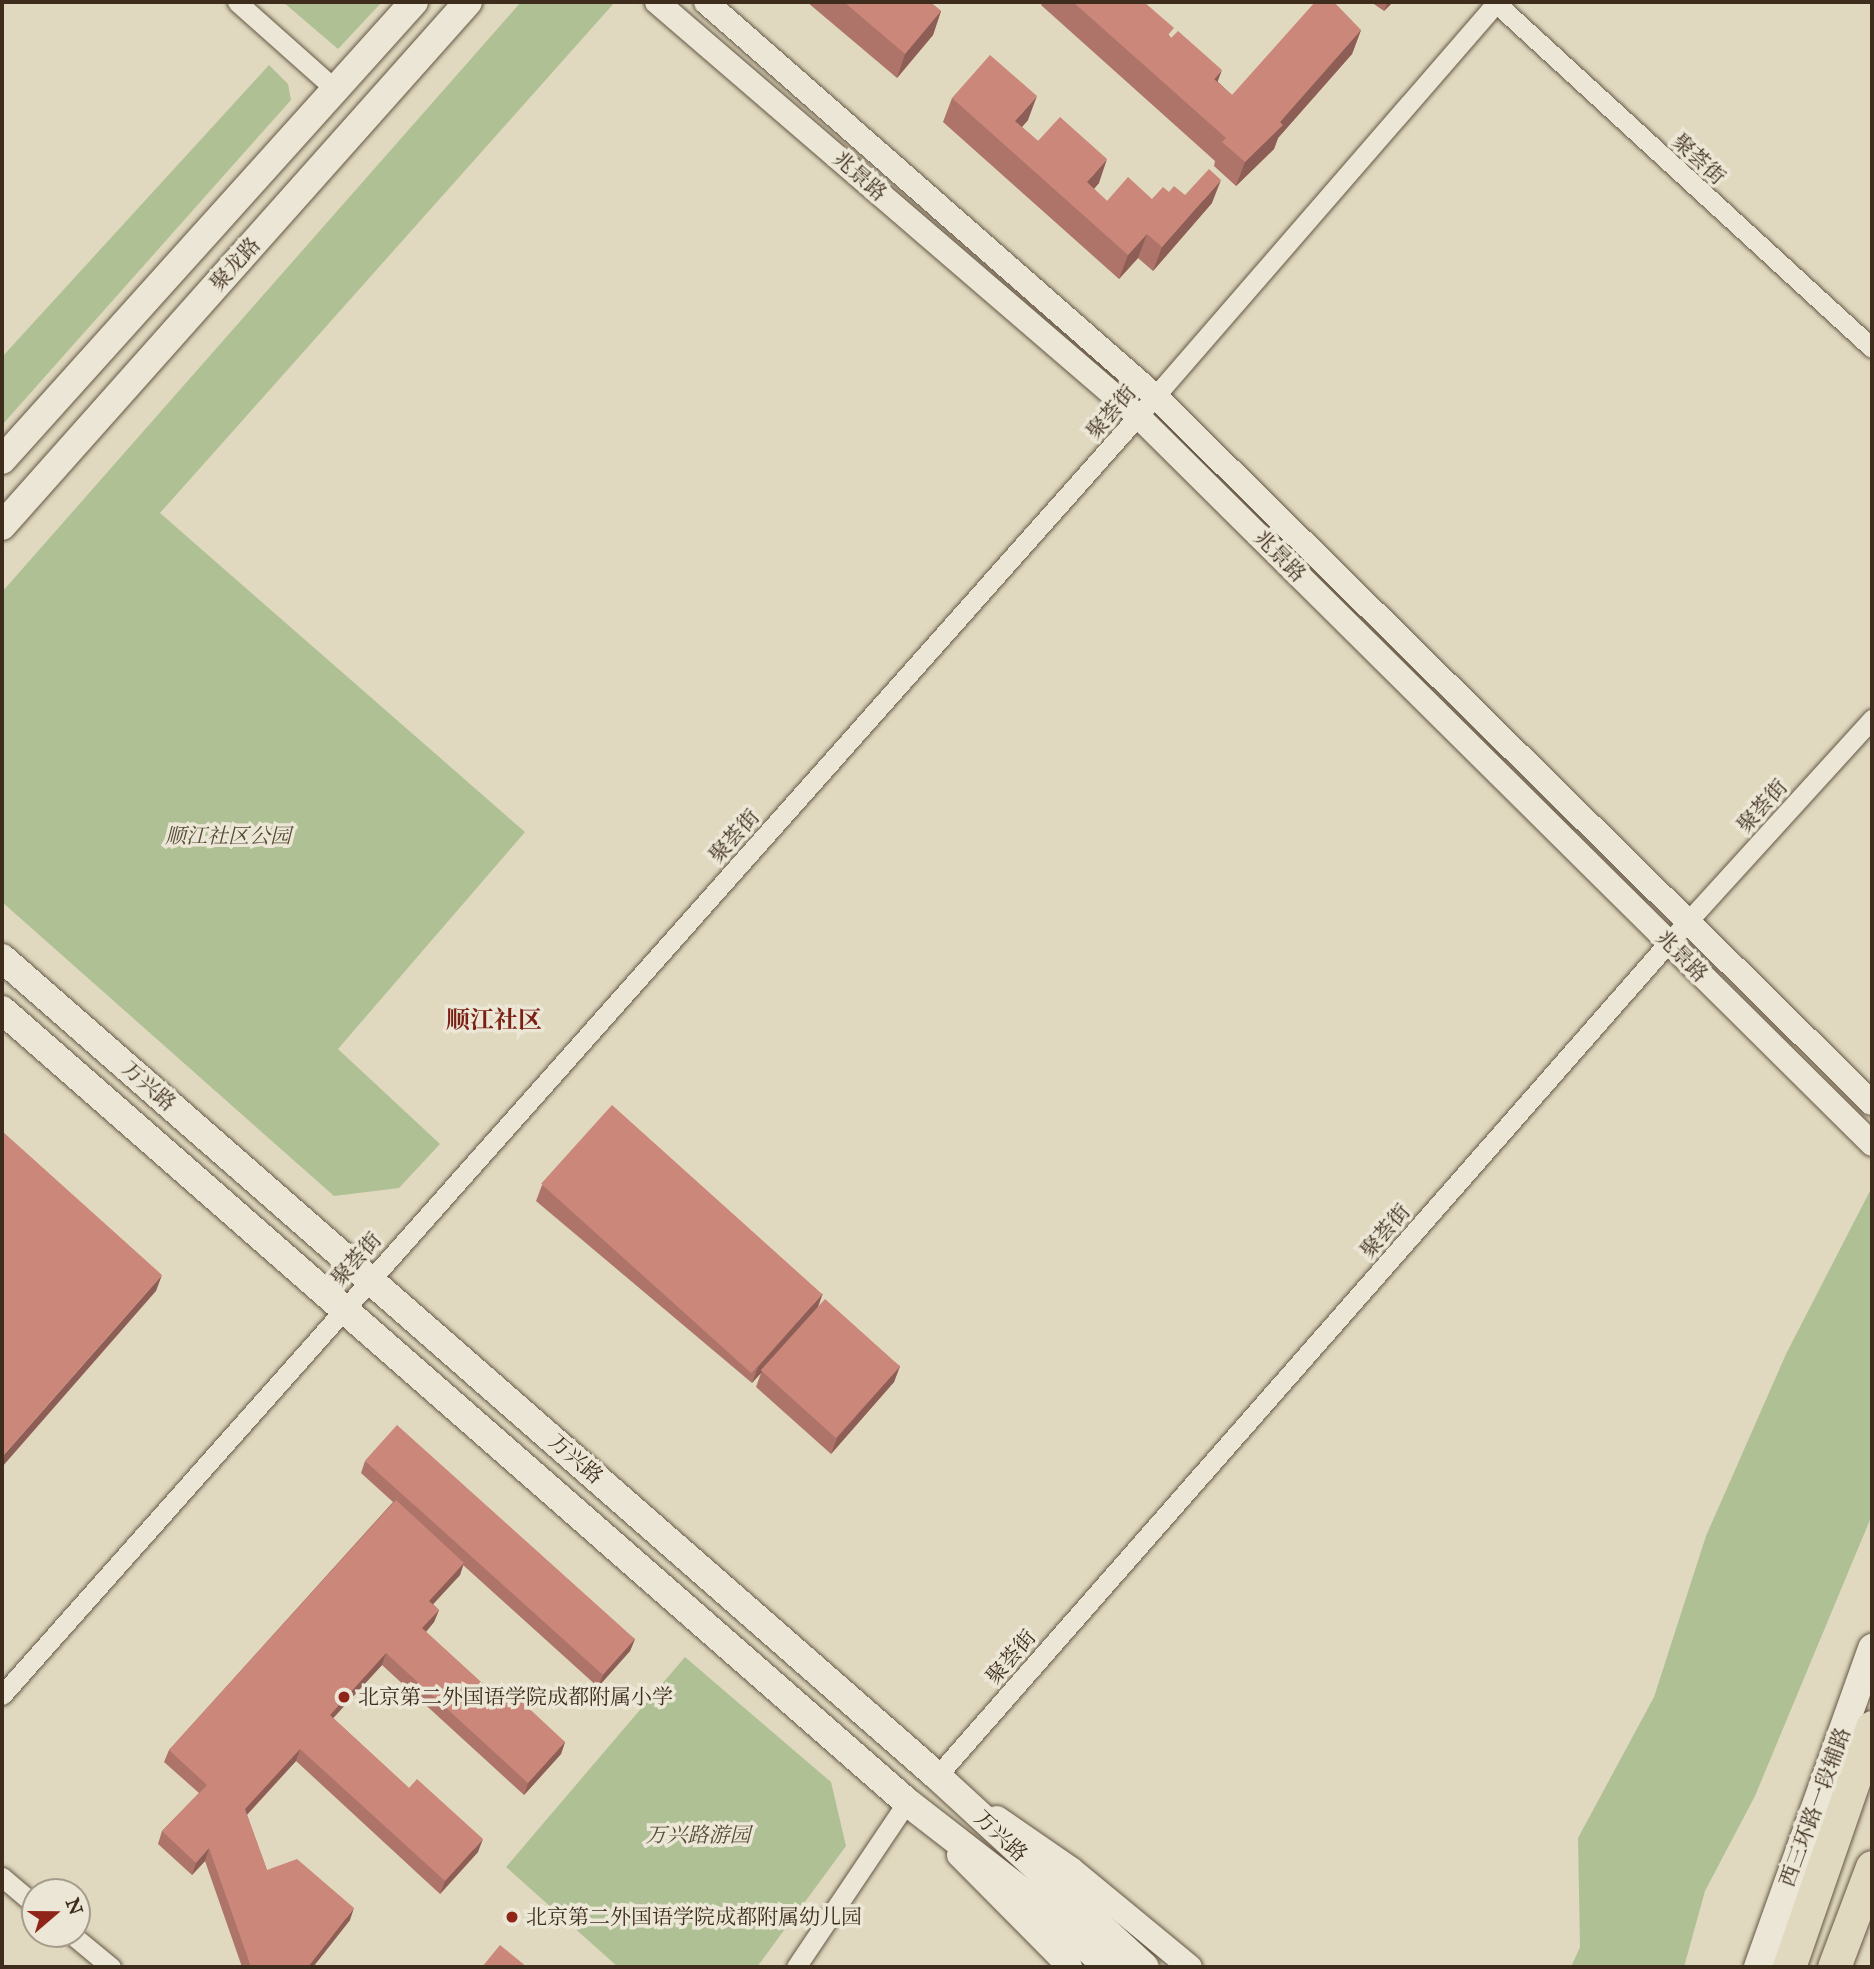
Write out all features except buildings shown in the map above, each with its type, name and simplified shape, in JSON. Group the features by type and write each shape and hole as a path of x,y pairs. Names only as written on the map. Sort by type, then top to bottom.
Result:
{"highway":[{"path":"1789,1967 1872,1727"},
{"path":"1834,1967 1872,1867"}],"main road":[{"name":"聚龙路","path":"2,460 414,2"},
{"name":"聚龙路","path":"2,526 468,2"},
{"name":"万兴路","path":"2,958 937,1776 1145,1967"},
{"path":"2,1010 907,1802 1036,1902 1108,1967"},
{"name":"西三环路一段辅路","path":"1758,1967 1872,1648"}],"street":[{"path":"237,2 335,89"},
{"name":"兆景路","path":"657,2 1138,416 1872,1144"},
{"name":"兆景路","path":"706,2 1155,396 1689,919 1872,1103"},
{"name":"聚荟街","path":"2,1695 342,1309 1138,416 1496,2 1872,348"},
{"name":"聚荟街","path":"937,1776 1689,919 1872,719"},
{"path":"937,1776 1071,1869 1190,1967"},
{"path":"796,1967 907,1802 1070,1967"},
{"path":"2,1877 21,1893"},
{"path":"88,1948 111,1967"}],"green space":[{"path":"283,2 382,2 338,49"},
{"name":"顺江社区公园","path":"521,2 615,2 160,513 525,832 338,1049 440,1144 399,1188 334,1196 2,902 2,592"},
{"path":"269,65 288,84 291,100 2,425 2,357"},
{"path":"1872,1187 1872,1515 1755,1796 1705,1891 1684,1967 1571,1967 1580,1947 1578,1838 1654,1697 1706,1536 1786,1354"},
{"name":"万兴路游园","path":"685,1657 831,1782 846,1846 757,1967 618,1967 506,1867"}],"place":[{"name":"北京第二外国语学院成都附属小学","path":"344,1697"},
{"name":"北京第二外国语学院成都附属幼儿园","path":"512,1917"}],"district":[{"name":"顺江社区","path":"494,1021"}]}
